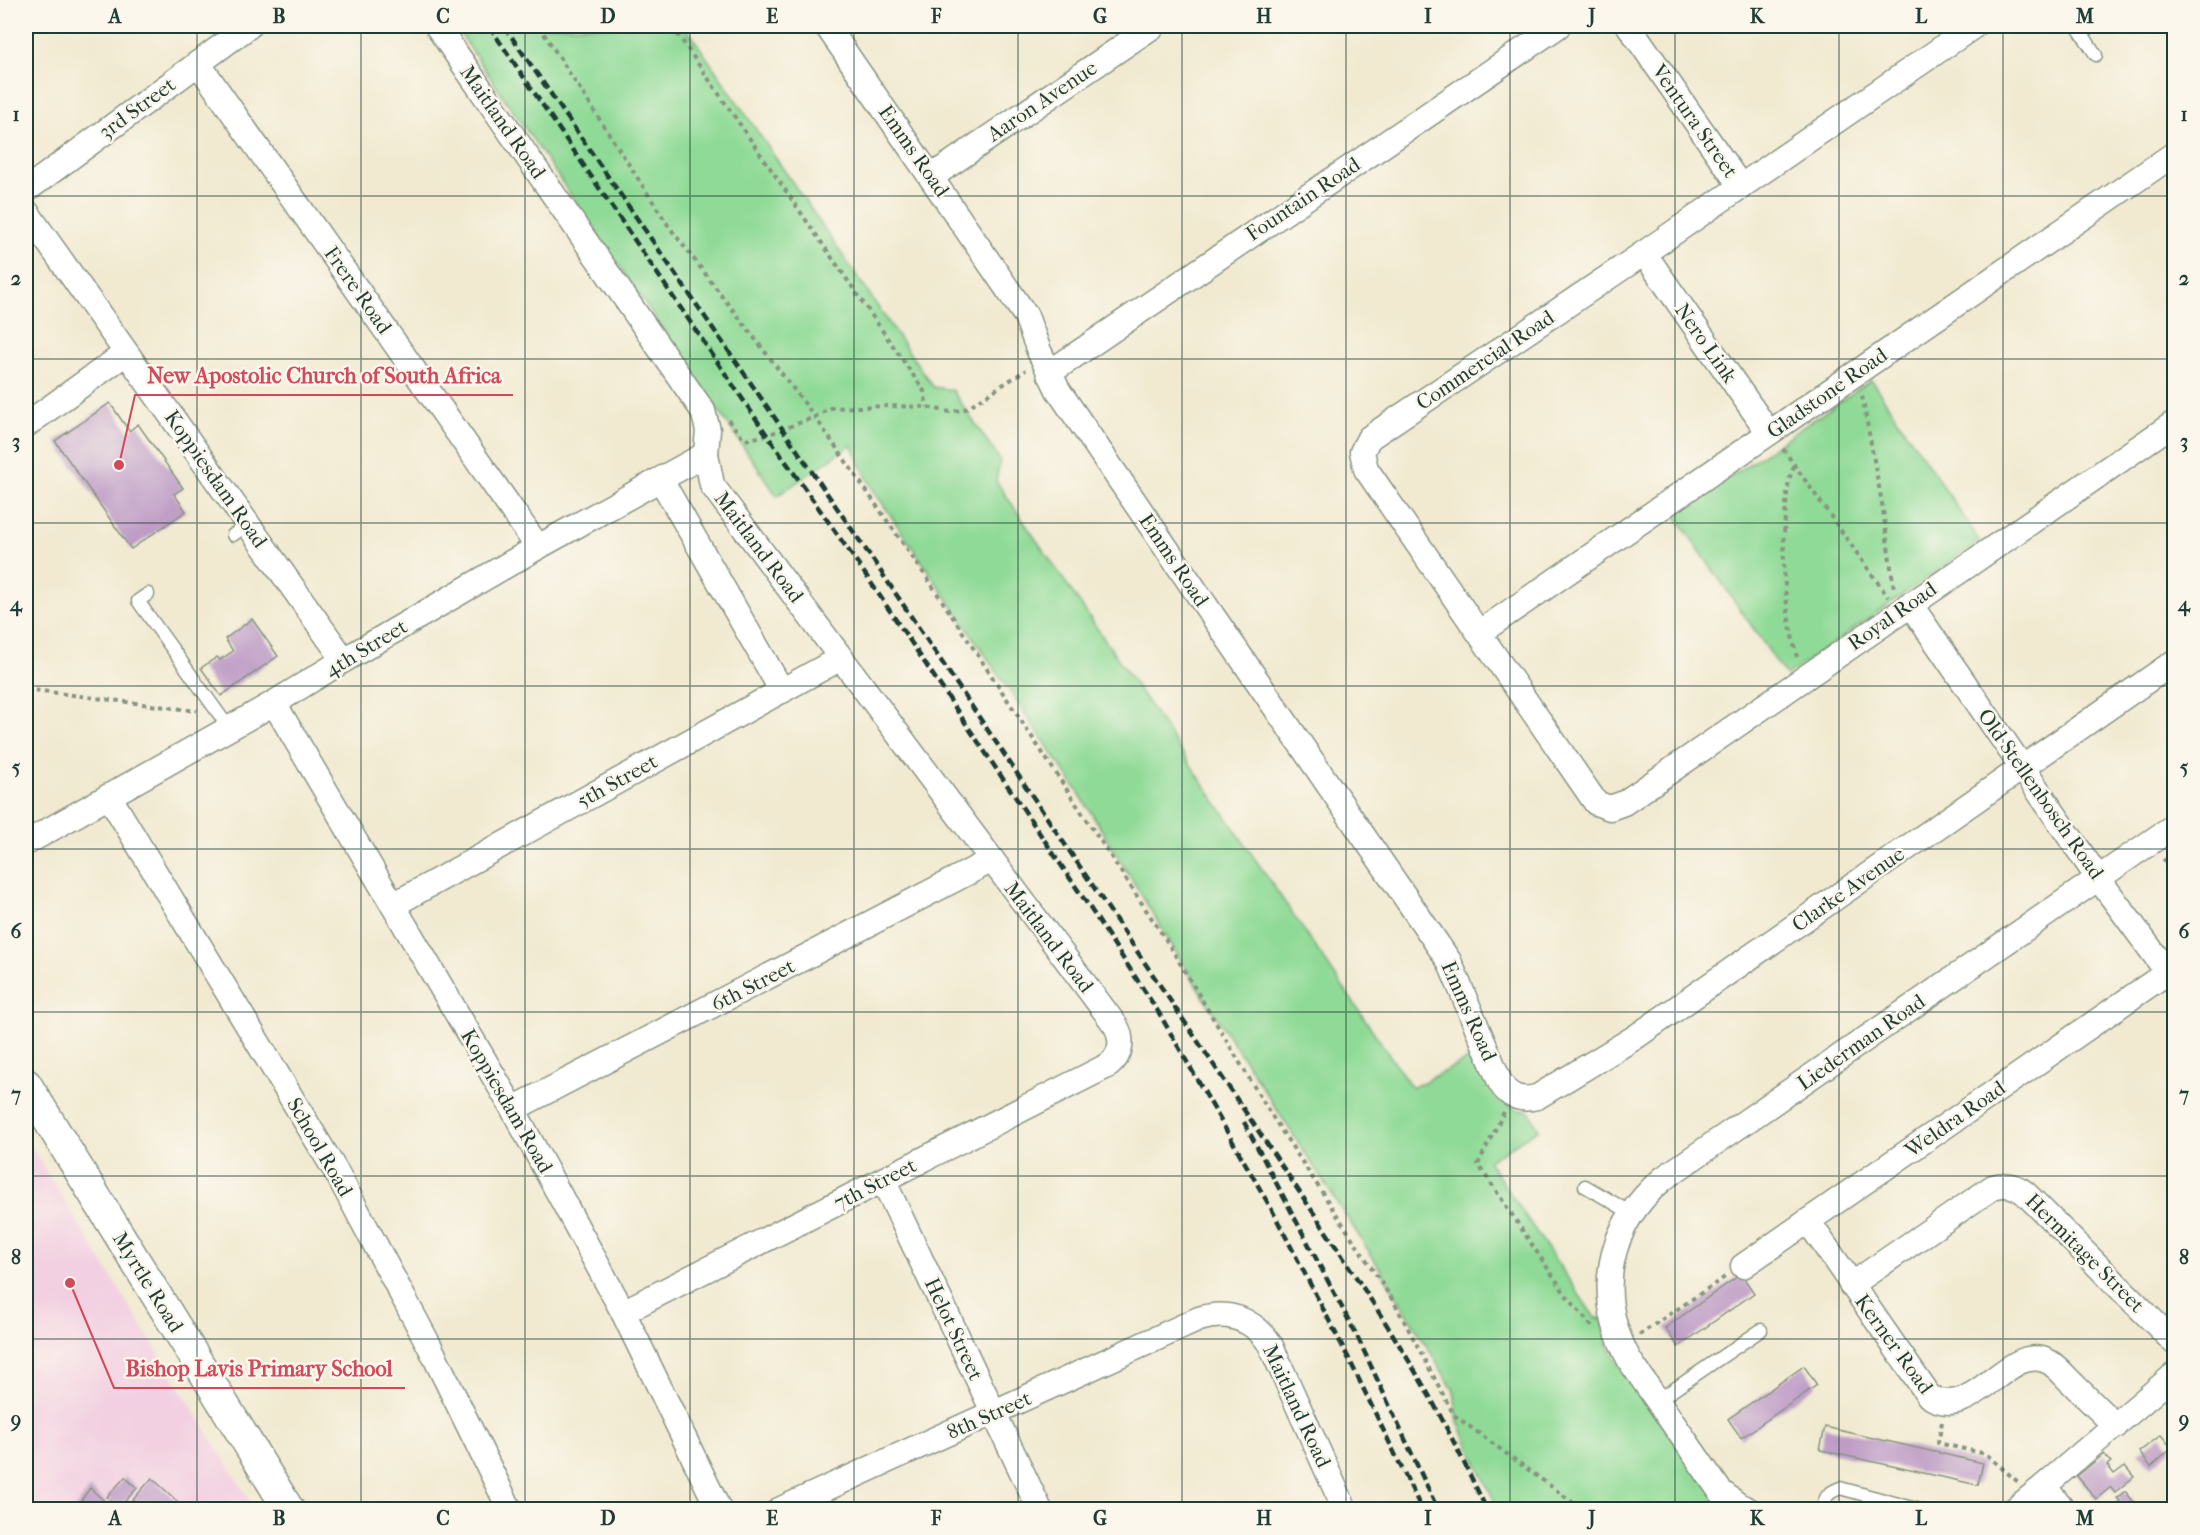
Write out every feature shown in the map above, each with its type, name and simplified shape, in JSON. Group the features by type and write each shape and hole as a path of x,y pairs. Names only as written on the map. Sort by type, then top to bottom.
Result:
{"street":[{"name":"3rd Street","path":"26,190 249,26"},
{"name":"Maitland Road","path":"437,26 703,411 708,430 706,454 712,485 1116,1026 1120,1033 1120,1049"},
{"name":"Emms Road","path":"827,26 1026,316 1058,390 1449,961 1500,1082 1503,1088 1514,1096"},
{"name":"Aaron Avenue","path":"931,177 1153,26"},
{"name":"Fountain Road","path":"1046,366 1558,26"},
{"name":"Ventura Street","path":"1629,26 1741,187"},
{"name":"Commercial Road","path":"1610,808 1596,803 1366,469 1362,452 1369,438 1741,187 1974,26"},
{"name":"Frere Road","path":"198,63 538,547"},
{"name":"Gladstone Road","path":"1479,633 2175,153"},
{"name":"Koppiesdam Road","path":"26,211 126,353 240,530 344,660"},
{"name":"Nero Link","path":"1644,253 1768,433"},
{"path":"26,425 126,353"},
{"name":"Royal Road","path":"1610,808 1624,803 2175,423"},
{"name":"4th Street","path":"26,843 274,703 538,547 706,454"},
{"path":"661,480 782,691"},
{"name":"Old Stellenbosch Road","path":"1910,604 2098,878 2171,976"},
{"name":"5th Street","path":"393,905 841,658"},
{"name":"Clarke Avenue","path":"1514,1096 1522,1099 1537,1097 1634,1038 2175,662"},
{"name":"Koppiesdam Road","path":"274,703 513,1109 623,1312 720,1509"},
{"name":"School Road","path":"109,796 338,1175 430,1347 510,1509"},
{"name":"Liederman Road","path":"1749,1509 1738,1505 1720,1491 1623,1348 1611,1309 1610,1273 1617,1242 1631,1213 1652,1188 1664,1178 2175,826"},
{"name":"6th Street","path":"513,1109 992,860"},
{"name":"Weldra Road","path":"1743,1266 2171,976"},
{"name":"7th Street","path":"623,1312 1109,1065 1114,1061 1120,1049"},
{"name":"Myrtle Road","path":"26,1084 289,1509"},
{"name":"Helot Street","path":"883,1180 1040,1509"},
{"name":"Hermitage Street","path":"1988,1191 1993,1187 2006,1184 2020,1188 2175,1342"},
{"name":"Kerner Road","path":"1851,1285 1988,1191"},
{"name":"Kerner Road","path":"1808,1221 1929,1396 1945,1403 1959,1402 2020,1362 2033,1358 2056,1367 2116,1426"},
{"name":"Maitland Road","path":"1199,1319 1209,1316 1231,1316 1254,1325 1263,1334 1270,1344 1345,1509"},
{"name":"8th Street","path":"779,1509 1199,1319"},
{"path":"2030,1498 2175,1376"},
{"path":"2030,1498 2063,1509"}],"lane":[{"path":"2077,26 2096,55"},
{"path":"148,594 138,601 229,728"},
{"path":"1585,1186 1631,1213"},
{"path":"1657,1401 1761,1330"},
{"path":"1822,1509 1825,1496 1840,1488 1920,1509"}],"path":[{"path":"539,26 670,228 815,417 927,578 1166,940 1270,1113 1394,1302 1454,1415 1583,1509"},
{"path":"672,26 924,391 927,407"},
{"path":"706,419 722,412 745,440 767,435 815,417 830,408 927,407 950,412 964,409 1046,366"},
{"path":"1768,433 1794,465 1892,601 1895,595 1882,503 1861,391 1852,376"},
{"path":"1794,465 1789,477 1784,525 1783,579 1789,627 1799,664 1806,676"},
{"path":"26,689 201,711"},
{"path":"1514,1096 1478,1164 1565,1294 1600,1336 1623,1348 1637,1336 1743,1266"},
{"path":"1945,1403 1938,1443 1986,1455 2018,1482 2030,1498"}],"shaded area":[{"path":"26,1139 205,1428 255,1509 26,1509"}],"green space":[{"path":"455,26 685,26 933,387 952,390 1000,460 996,481 1412,1088 1478,1054 1490,1083 1501,1100 1517,1109 1528,1110 1539,1129 1488,1161 1595,1318 1602,1318 1608,1345 1620,1367 1726,1509 1498,1509 1458,1422 1454,1391 1374,1259 1206,1001 1079,793 872,488 851,445 777,496"},
{"path":"1871,380 1980,541 1786,676 1675,515"}],"building":[{"path":"110,403 129,431 138,424 183,488 174,494 186,511 131,549 55,441"},
{"path":"252,619 278,656 221,696 201,668 217,657 220,660 233,651 225,639"},
{"path":"1741,1274 1754,1293 1678,1347 1665,1328"},
{"path":"1804,1366 1817,1385 1741,1438 1728,1419"},
{"path":"1825,1427 1983,1463 1978,1485 1820,1450"},
{"path":"2161,1435 2172,1448 2151,1467 2139,1452"},
{"path":"2104,1454 2111,1462 2107,1465 2114,1474 2125,1466 2134,1477 2115,1492 2111,1487 2096,1499 2077,1476"},
{"path":"125,1477 137,1488 119,1508 107,1497"},
{"path":"152,1478 177,1501 170,1510 124,1510"},
{"path":"90,1488 114,1510 74,1510"},
{"path":"2125,1491 2136,1505 2131,1510 2109,1510 2120,1501 2117,1498"}],"railway":[{"path":"489,26 767,435 861,568 1159,1013 1272,1210 1350,1361 1422,1510"},
{"path":"504,26 873,560 1317,1218 1419,1378 1446,1426 1487,1510"},
{"path":"1244,1122 1357,1336 1438,1510"}],"place":[{"name":"New Apostolic Church of South Africa","path":"119,465"},
{"name":"Bishop Lavis Primary School","path":"70,1283"}]}
